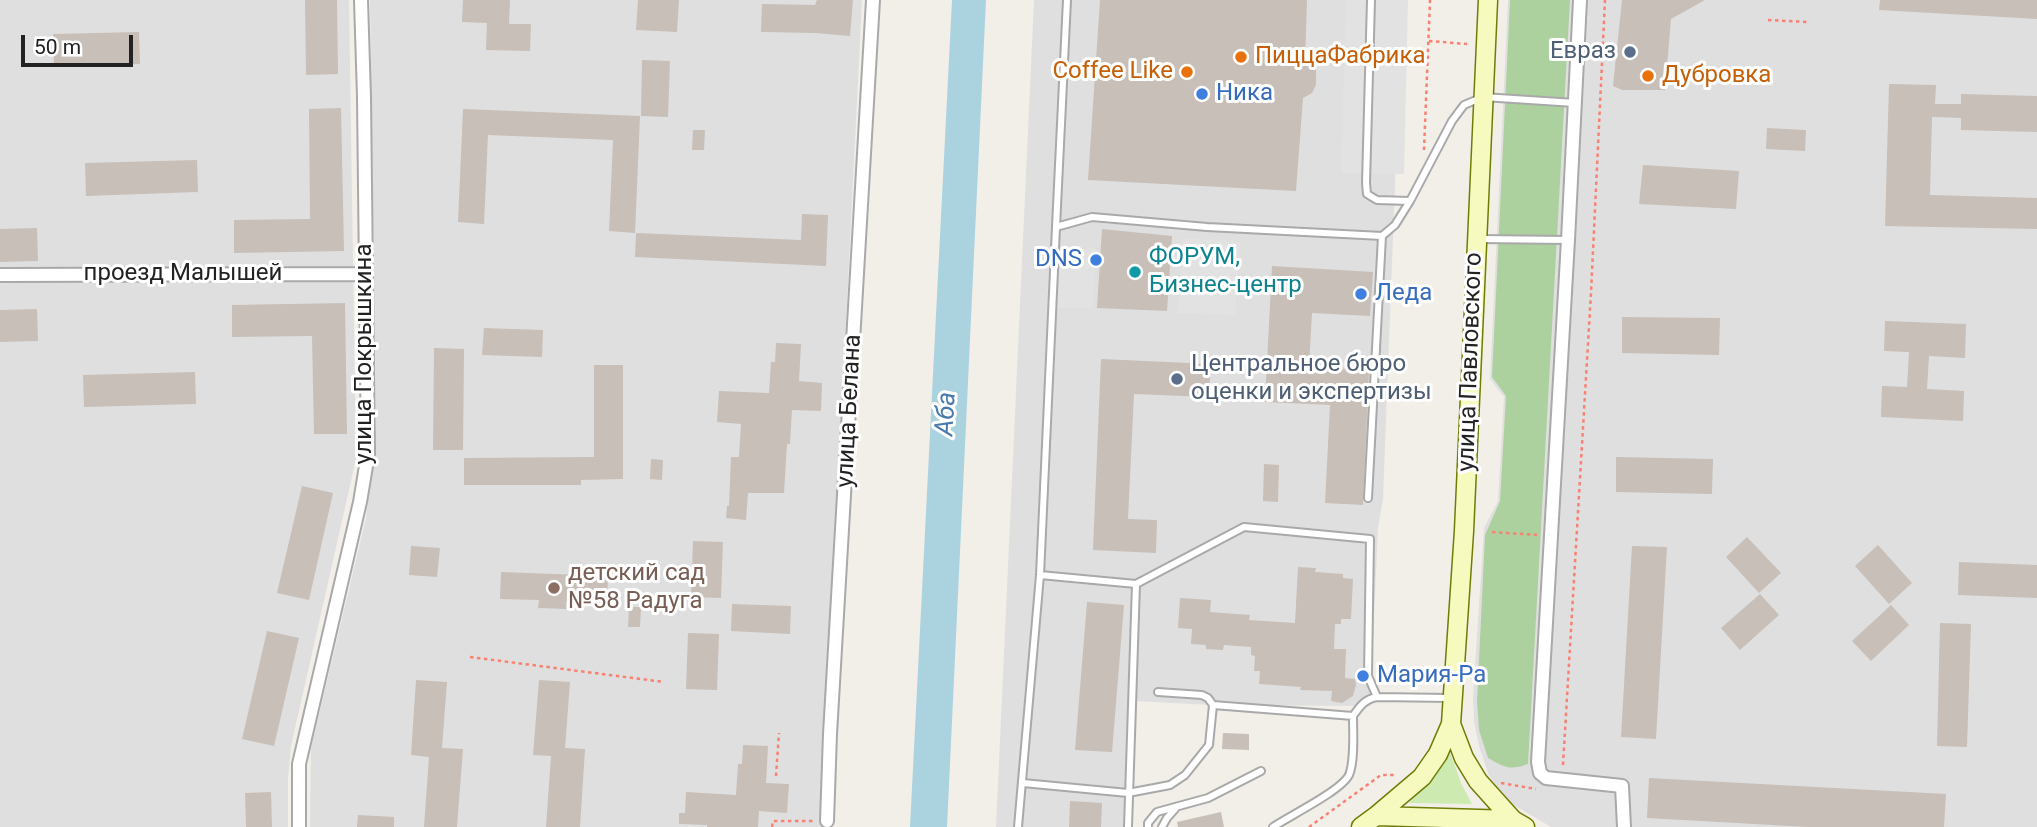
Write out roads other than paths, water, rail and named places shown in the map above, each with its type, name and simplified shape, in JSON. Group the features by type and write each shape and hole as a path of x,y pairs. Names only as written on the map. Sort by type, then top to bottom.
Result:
{"main road":[{"name":"улица Павловского","path":"1369,822 1422,777 1438,754 1451,724 1464,531 1488,0"},
{"name":"улица Павловского","path":"1451,724 1464,758 1478,781 1519,824"},
{"path":"1369,822 1519,824"}],"street":[{"name":"улица Покрышкина","path":"299,827 299,764 360,502 368,454 361,0"},
{"name":"улица Белана","path":"827,821 873,0"},
{"path":"1580,0 1538,762 1540,773 1546,778 1622,786 1624,827"},
{"name":"проезд Малышей","path":"0,275 366,274"}],"lane":[{"path":"1018,827 1040,575 1067,0"},
{"path":"1371,0 1367,194 1377,200 1410,201"},
{"path":"1056,227 1092,217 1207,227 1382,236 1395,225 1452,121 1464,105 1483,97 1575,103"},
{"path":"1368,498 1382,236"},
{"path":"1476,239 1568,240"},
{"path":"1040,575 1136,584 1244,527 1370,539 1368,676 1377,697"},
{"path":"1128,827 1136,584"},
{"path":"1023,783 1128,793 1170,785 1185,775 1209,745 1213,705 1202,695 1158,692"},
{"path":"1273,827 1331,792 1349,776 1353,716 1362,704 1377,697 1452,698"},
{"path":"1213,705 1353,716"},
{"path":"1148,827 1157,812 1208,798 1261,771"},
{"path":"1162,827 1176,808"}],"water":[{"name":"Аба","path":"952,0 986,0 947,827 910,827"}],"place":[{"name":"Евраз","path":"1630,52"},
{"name":"ПиццаФабрика","path":"1241,57"},
{"name":"Coffee Like","path":"1187,72"},
{"name":"Дубровка","path":"1648,76"},
{"name":"Ника","path":"1202,94"},
{"name":"DNS","path":"1096,260"},
{"name":"ФОРУМ, Бизнес-центр","path":"1135,272"},
{"name":"Леда","path":"1361,294"},
{"name":"Центральное бюро оценки и экспертизы","path":"1177,379"},
{"name":"детский сад №58 Радуга","path":"554,588"},
{"name":"Мария-Ра","path":"1363,676"}]}
